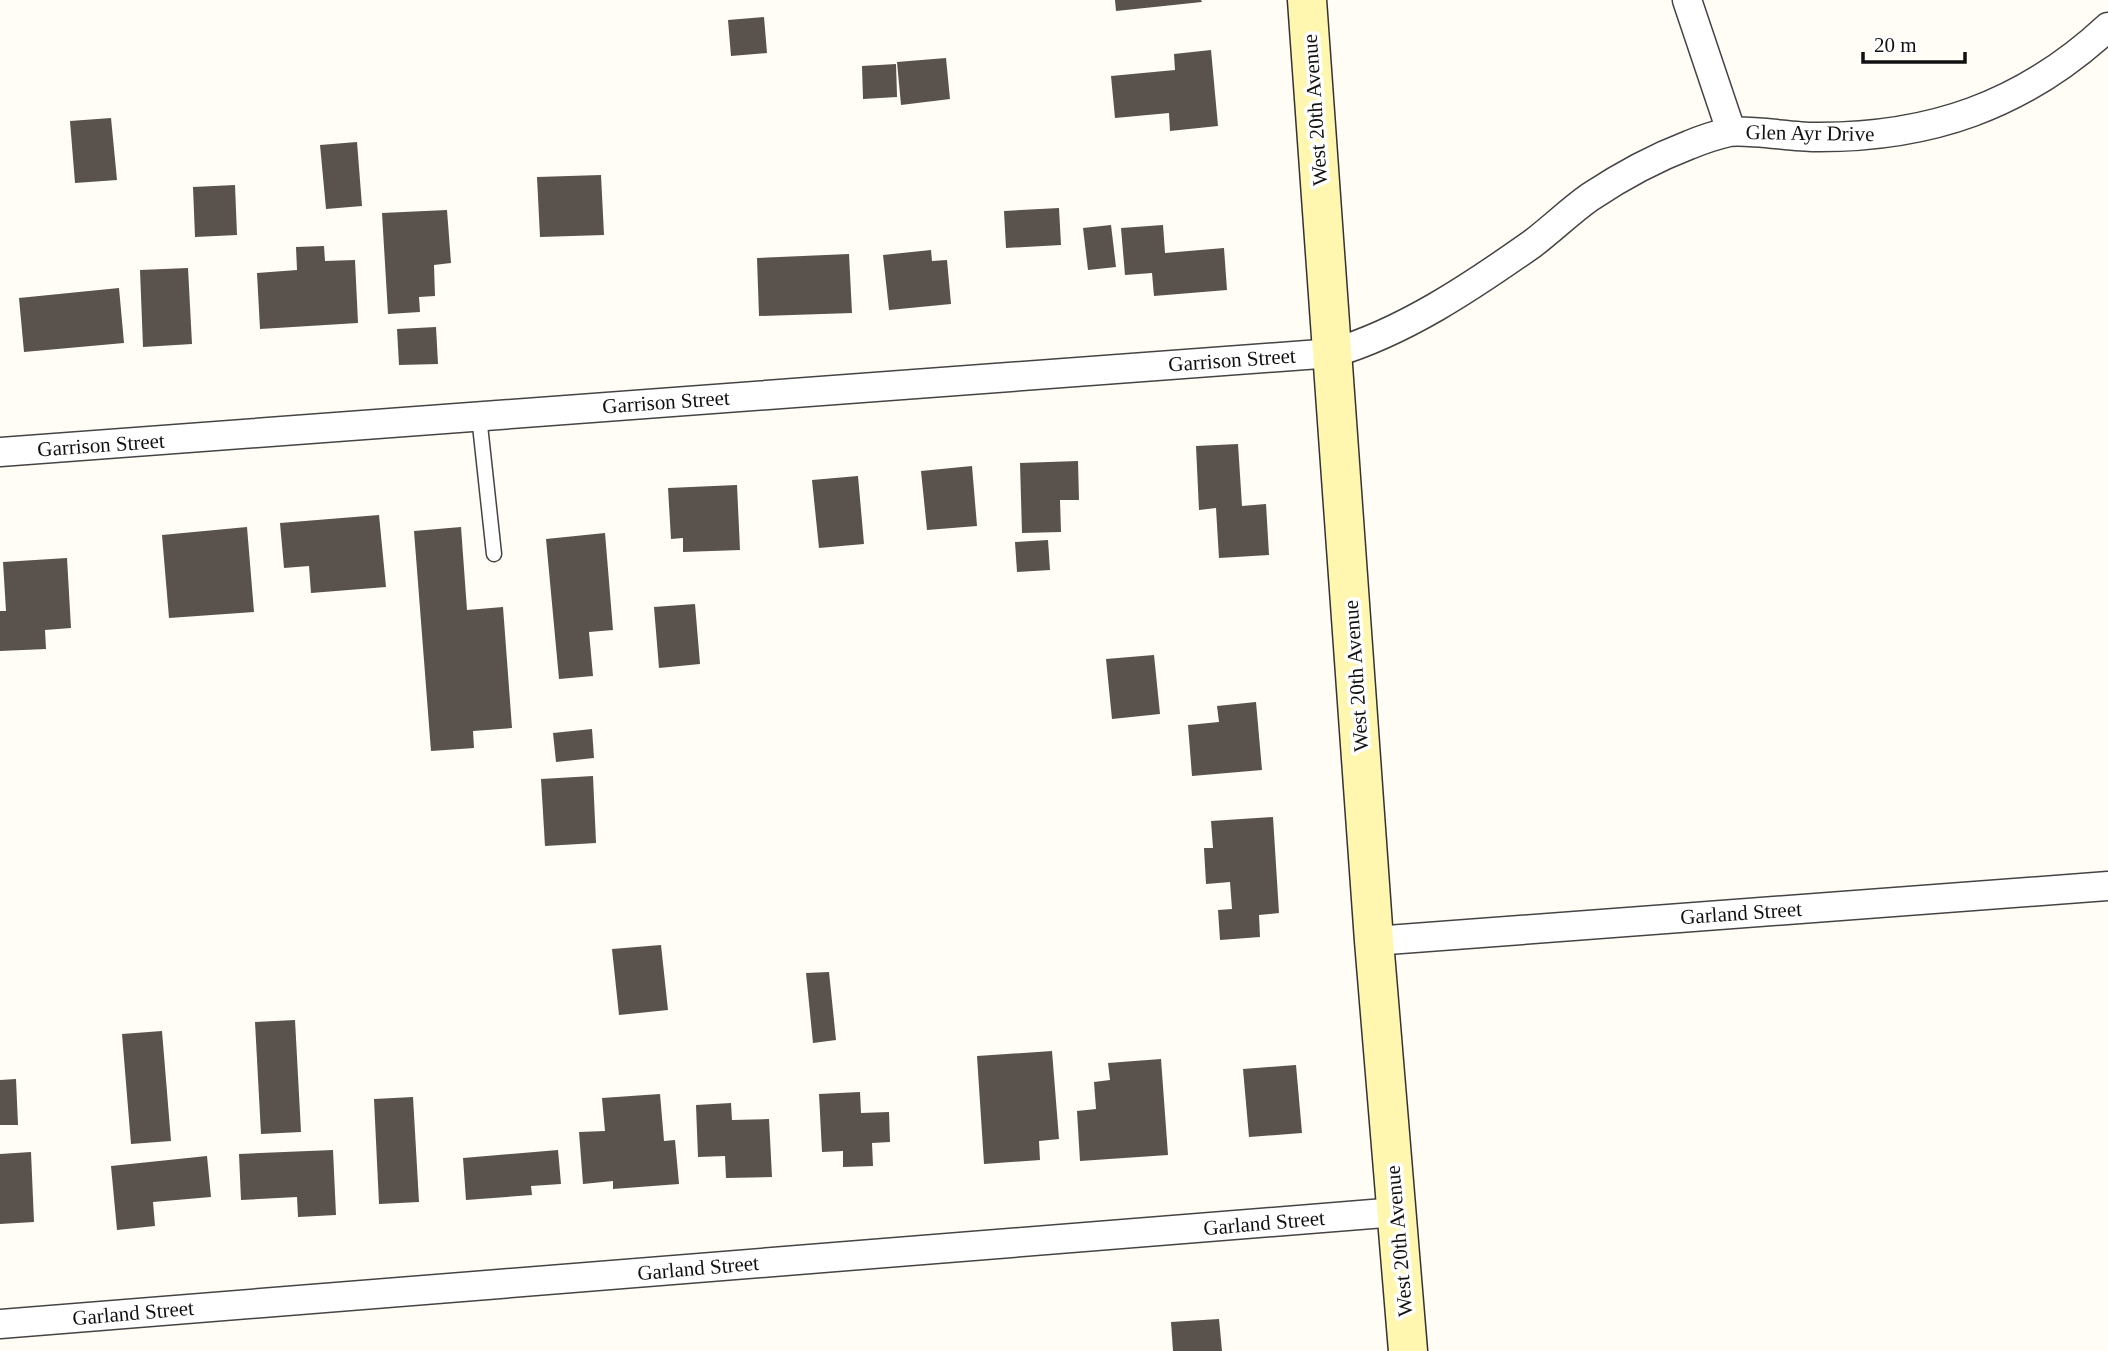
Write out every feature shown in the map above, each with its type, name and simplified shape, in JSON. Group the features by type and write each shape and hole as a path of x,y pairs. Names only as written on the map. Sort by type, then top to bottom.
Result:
{"street":[{"name":"West 20th Avenue","path":"1307,0 1374,941 1408,1351"},
{"path":"1687,0 1731,131"},
{"name":"Glen Ayr Drive","path":"1333,353 1371,341 1457,294 1533,243 1589,198 1640,168 1687,146 1731,131 1773,136 1874,136 1933,125 1984,110 2028,88 2078,54 2108,27"},
{"name":"Garrison Street","path":"0,452 1333,353"},
{"name":"Garland Street","path":"1374,941 2108,886"},
{"name":"Garland Street","path":"0,1324 1397,1212"}],"lane":[{"path":"479,416 494,554"}],"building":[{"path":"1115,0 1201,0 1202,2 1116,11"},
{"path":"764,17 767,53 731,56 728,20"},
{"path":"1211,50 1218,126 1170,131 1169,113 1115,118 1111,76 1175,70 1174,54"},
{"path":"946,58 950,99 901,105 897,62"},
{"path":"896,64 897,97 863,99 862,66"},
{"path":"111,118 117,180 75,183 70,121"},
{"path":"357,142 362,206 326,209 320,145"},
{"path":"601,175 604,235 540,237 537,177"},
{"path":"235,185 237,235 195,237 193,187"},
{"path":"1059,208 1061,245 1006,248 1004,211"},
{"path":"447,210 451,263 434,265 435,296 419,297 420,312 388,314 382,213"},
{"path":"1111,225 1116,267 1088,270 1083,228"},
{"path":"1163,225 1165,253 1224,248 1227,290 1154,296 1152,273 1125,275 1121,228"},
{"path":"324,246 325,261 355,260 358,323 260,329 257,273 297,270 296,247"},
{"path":"931,250 932,261 947,260 951,304 889,310 883,255"},
{"path":"849,254 852,313 759,316 757,258"},
{"path":"188,268 192,344 143,347 140,270"},
{"path":"119,288 124,343 24,352 19,298"},
{"path":"436,327 438,364 399,365 397,329"},
{"path":"1238,444 1242,506 1266,504 1269,555 1219,558 1216,508 1199,510 1196,446"},
{"path":"1078,461 1079,500 1060,500 1061,532 1022,533 1020,463"},
{"path":"972,466 977,526 927,530 921,471"},
{"path":"858,476 864,544 819,548 812,480"},
{"path":"737,485 740,550 683,552 683,538 671,539 668,488"},
{"path":"379,515 386,587 311,593 309,566 284,568 280,523"},
{"path":"247,527 254,612 169,618 162,535"},
{"path":"461,527 467,610 503,607 512,728 473,731 474,748 431,751 414,531"},
{"path":"605,533 613,630 589,632 593,676 559,679 546,539"},
{"path":"1048,540 1050,570 1017,572 1015,542"},
{"path":"67,558 71,628 45,630 46,649 0,651 0,611 6,611 3,562"},
{"path":"695,604 700,664 659,668 654,607"},
{"path":"1154,655 1160,714 1112,719 1106,659"},
{"path":"1256,702 1262,770 1192,776 1188,725 1219,722 1217,706"},
{"path":"592,729 594,758 556,762 553,733"},
{"path":"593,776 596,843 545,846 541,779"},
{"path":"1273,817 1279,913 1259,915 1260,937 1220,940 1218,910 1232,909 1230,882 1206,884 1204,848 1213,848 1211,821"},
{"path":"661,945 668,1010 619,1015 612,949"},
{"path":"829,972 836,1040 813,1043 806,973"},
{"path":"295,1020 301,1132 261,1134 255,1022"},
{"path":"162,1031 171,1141 131,1144 122,1034"},
{"path":"1052,1051 1059,1139 1039,1141 1040,1160 984,1164 977,1056"},
{"path":"1161,1059 1168,1155 1080,1161 1077,1111 1096,1109 1094,1082 1110,1080 1108,1063"},
{"path":"1296,1065 1302,1133 1249,1137 1243,1069"},
{"path":"16,1079 18,1125 0,1125 0,1080"},
{"path":"860,1092 861,1113 889,1112 890,1142 872,1143 873,1166 843,1167 843,1151 822,1152 819,1094"},
{"path":"660,1094 664,1141 675,1140 679,1184 613,1189 613,1181 583,1184 579,1132 605,1131 602,1098"},
{"path":"413,1097 419,1202 379,1204 374,1099"},
{"path":"731,1103 732,1120 769,1119 772,1177 726,1178 725,1156 698,1157 696,1105"},
{"path":"333,1150 336,1215 298,1217 297,1197 241,1200 239,1154"},
{"path":"558,1150 561,1184 531,1186 532,1195 466,1200 463,1158"},
{"path":"31,1152 34,1222 0,1224 0,1154"},
{"path":"207,1156 211,1197 153,1202 155,1226 117,1230 111,1166"},
{"path":"1219,1319 1222,1351 1173,1351 1171,1322"}]}
